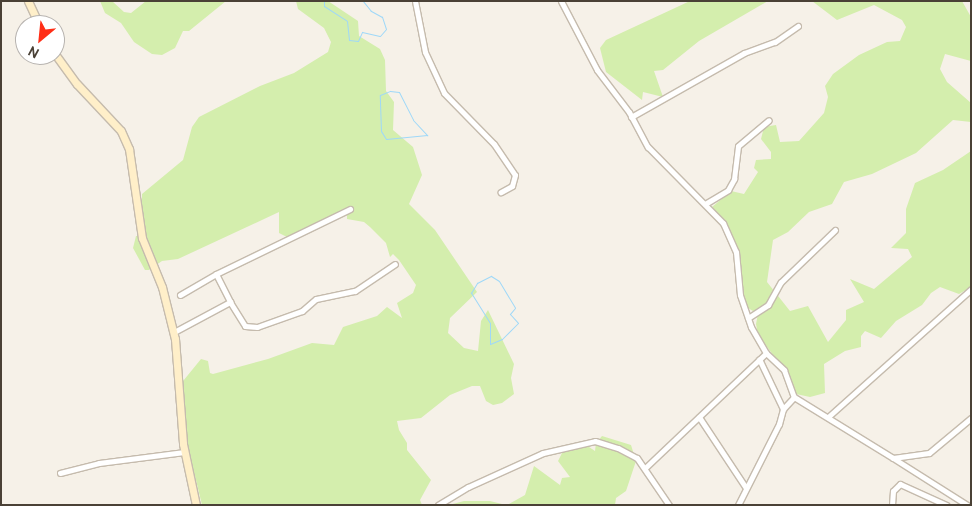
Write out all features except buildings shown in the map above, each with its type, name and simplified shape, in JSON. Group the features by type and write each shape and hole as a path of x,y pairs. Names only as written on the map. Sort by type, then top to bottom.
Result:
{"street":[{"path":"28,1 34,15"},
{"path":"415,1 425,52 444,93 494,144 515,175 514,183 501,192"},
{"path":"561,1 597,70 631,117 654,154 723,223 734,244 740,295 748,318 766,353 784,370 794,397 967,505"},
{"path":"631,117 744,53 775,42 798,26"},
{"path":"64,65 125,140 132,162 142,238 162,287 174,332 184,452 196,505"},
{"path":"705,204 728,190 734,179 738,146 769,120"},
{"path":"180,295 216,274 350,209"},
{"path":"748,318 768,305 782,282 835,230"},
{"path":"216,274 242,322 253,328 302,311 316,299 355,291 395,264"},
{"path":"828,417 971,289"},
{"path":"174,332 230,302"},
{"path":"645,468 766,353"},
{"path":"759,359 783,409"},
{"path":"738,505 779,424 783,409 794,397"},
{"path":"699,417 746,488"},
{"path":"893,458 929,453 971,418"},
{"path":"438,505 468,487 543,453 586,441 618,448 630,453 645,468 669,505"},
{"path":"60,473 99,463 184,452"},
{"path":"892,505 893,491 900,484 946,505"}],"green space":[{"path":"100,1 112,1 124,12 131,13 146,1 226,1 189,31 183,31 175,48 162,55 152,54 134,42 121,23 105,13"},
{"path":"296,1 328,1 358,21 359,36 380,49 385,60 386,91 394,102 393,130 413,147 422,175 409,204 435,230 477,292 450,318 448,333 464,348 478,351 481,321 488,310 514,364 511,378 514,394 502,403 493,405 486,401 480,386 472,386 450,395 421,418 397,421 399,430 407,443 407,450 431,480 420,500 422,505 202,505 182,423 184,399 179,386 201,359 208,361 210,373 213,374 268,359 312,343 334,345 343,327 377,316 387,307 402,318 397,303 413,293 416,285 399,260 393,254 390,257 386,243 370,227 364,222 347,219 347,208 287,237 279,233 279,212 178,259 162,261 149,270 145,270 133,248 136,236 141,236 142,194 183,160 192,127 199,117 260,86 294,73 328,52 331,42 324,28 298,9"},
{"path":"690,1 768,1 699,41 663,70 654,71 663,97 643,92 642,100 606,72 600,48 606,40"},
{"path":"812,1 962,1 971,17 971,61 945,54 940,69 947,82 971,103 971,122 953,120 916,153 872,174 844,182 832,204 809,212 788,232 773,240 767,282 790,311 808,306 828,342 846,320 846,310 864,302 850,279 874,289 912,257 908,249 891,248 906,233 906,209 915,183 943,170 971,151 971,287 959,294 940,287 931,293 922,305 896,321 881,338 865,331 861,336 861,347 845,351 824,364 825,393 810,397 796,394 776,359 758,335 756,324 758,314 748,308 743,299 737,256 727,231 712,207 731,191 744,194 758,172 754,168 756,160 771,159 771,152 761,139 764,127 776,125 780,142 799,141 824,113 828,97 825,86 833,74 859,55 887,42 900,41 906,27 902,20 874,5 837,20"},
{"path":"602,436 631,445 636,461 626,491 616,498 615,505 507,505 525,495 534,466 560,485 562,478 570,477 558,461 563,451 586,445 595,451 596,443"},
{"path":"464,501 490,501 506,505 449,505"}],"waterway":[{"path":"324,1 324,6 347,21 349,40 358,41 362,32 380,36 386,29 382,17 371,11 363,1"},
{"path":"390,91 399,92 413,120 427,135 386,139 381,131 380,95 390,91"},
{"path":"491,276 499,281 515,308 510,314 518,323 502,339 490,344 490,323 471,293 477,283 491,276"}]}
